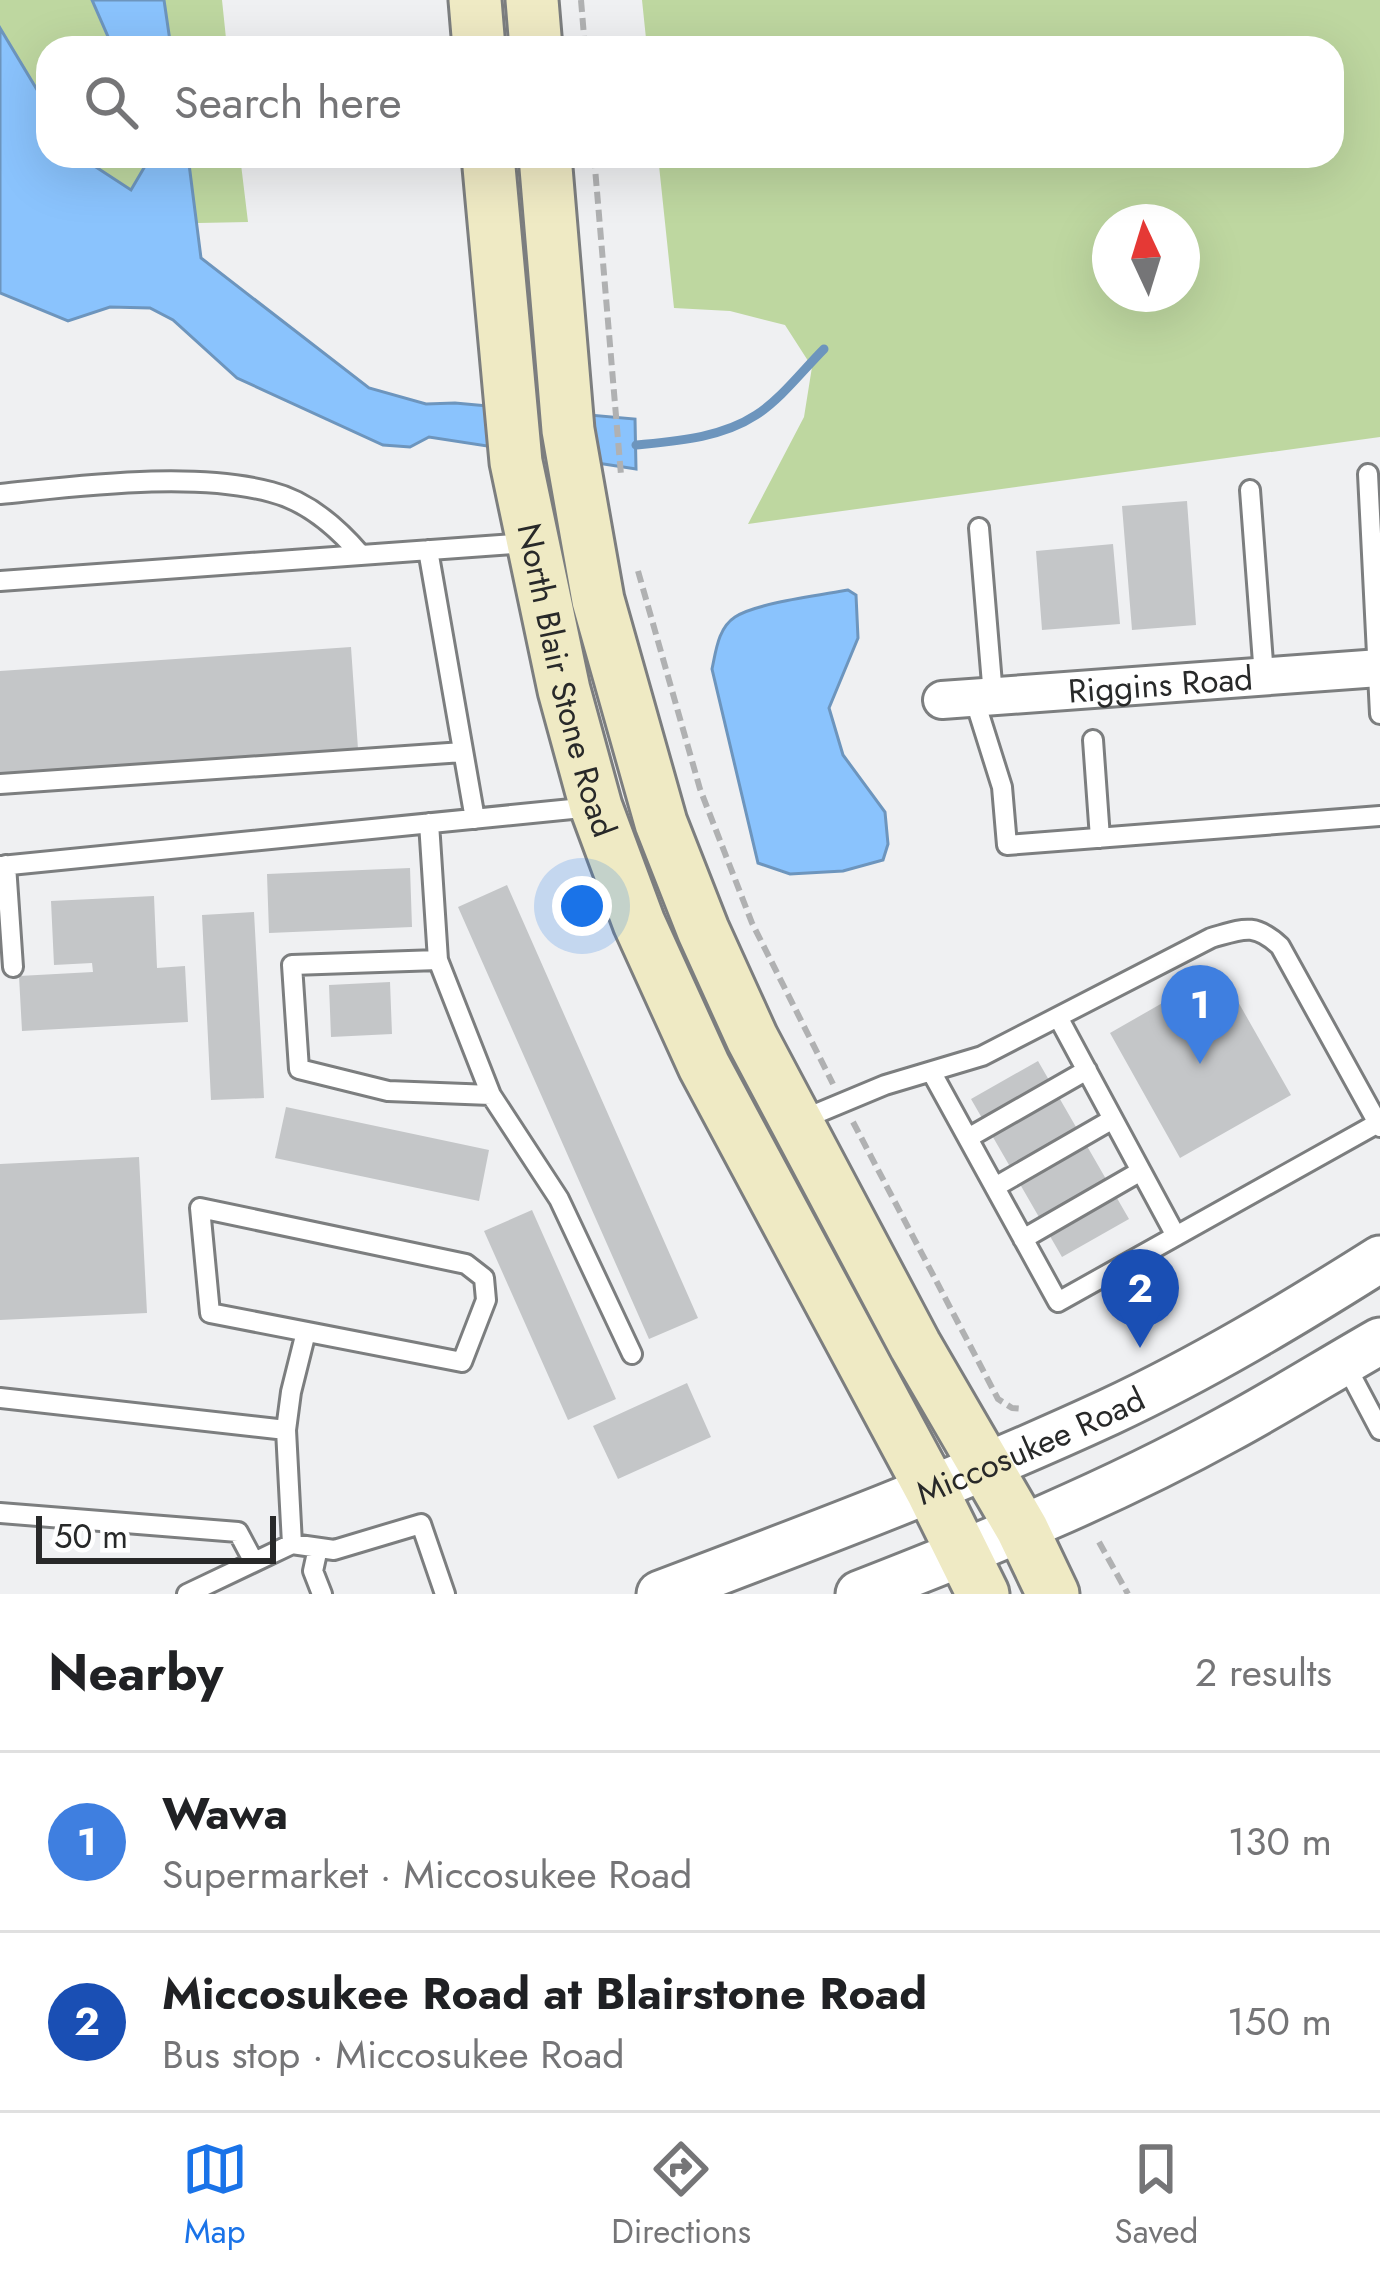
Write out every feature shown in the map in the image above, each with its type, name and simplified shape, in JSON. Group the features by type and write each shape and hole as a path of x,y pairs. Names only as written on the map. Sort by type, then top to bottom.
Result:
{"main road":[{"path":"475,0 478,36"},
{"path":"532,0 535,36"},
{"name":"North Blair Stone Road","path":"489,168 516,462 564,691 596,807 639,923 704,1066 973,1574"},
{"name":"North Blair Stone Road","path":"546,168 568,430 603,622 661,823 742,1016 1053,1594"},
{"path":"532,542 587,538"}],"street":[{"name":"Riggins Road","path":"969,698 1378,668"},
{"name":"Miccosukee Road","path":"660,1594 932,1491 1112,1411 1217,1356 1380,1259"},
{"path":"859,1594 973,1574 1022,1529 1227,1430 1362,1352"}],"lane":[{"path":"1368,474 1380,714"},
{"path":"0,494 92,485 206,482 273,492 317,512 362,555"},
{"path":"1250,490 1264,676"},
{"path":"979,528 969,698 1001,787 1007,844 1380,816"},
{"path":"0,581 532,542"},
{"path":"428,550 475,819"},
{"path":"1093,740 1100,838"},
{"path":"0,784 463,752"},
{"path":"14,967 3,866 596,807"},
{"path":"429,824 438,960 490,1095 560,1199 632,1354"},
{"path":"797,1122 885,1085 982,1055 1211,938 1248,928 1265,932 1280,946 1379,1125 1058,1302 932,1073"},
{"path":"438,960 292,965 299,1069 388,1091 490,1095"},
{"path":"1058,1016 1176,1236"},
{"path":"968,1138 1087,1070"},
{"path":"995,1187 1113,1119"},
{"path":"1023,1239 1141,1171"},
{"path":"200,1208 466,1264 484,1278 486,1300 462,1362 306,1332 210,1313 200,1208"},
{"path":"292,1544 286,1430 306,1332"},
{"path":"1362,1352 1380,1430"},
{"path":"0,1398 286,1430"},
{"path":"0,1513 238,1532 254,1562"},
{"path":"187,1594 292,1544 334,1550 422,1524 446,1594"},
{"path":"318,1548 314,1571 322,1594"}],"path":[{"path":"581,0 584,36"},
{"path":"595,168 622,486"},
{"path":"636,563 709,812 752,923 834,1086"},
{"path":"855,1127 998,1399 1012,1408 1040,1407"},
{"path":"1099,1542 1128,1594"}],"green space":[{"path":"0,0 222,0 226,36 36,36 36,168 241,168 248,222 0,227"},
{"path":"642,0 1380,0 1380,437 748,524 804,417 812,367 785,325 730,311 674,308 659,168 1344,168 1344,36 646,36"}],"water":[{"path":"92,0 164,0 169,36 108,36"},
{"path":"0,28 36,88 36,168 97,168 131,190 144,168 190,168 201,258 369,388 426,404 635,419 636,469 429,437 410,447 383,445 237,378 173,320 150,308 110,307 68,321 0,293"},
{"path":"848,590 856,595 858,638 829,708 843,755 885,812 888,844 883,860 843,871 790,874 758,863 712,669 719,640 735,617 789,600"}],"building":[{"path":"1187,501 1196,625 1132,630 1122,506"},
{"path":"1113,544 1120,624 1042,630 1036,551"},
{"path":"351,647 358,749 0,773 0,671"},
{"path":"410,868 412,927 269,933 267,874"},
{"path":"507,885 698,1318 649,1339 458,907"},
{"path":"154,896 157,968 185,966 188,1022 22,1031 19,976 93,972 92,963 54,965 51,901"},
{"path":"254,912 264,1098 211,1100 202,915"},
{"path":"1220,970 1291,1095 1180,1158 1110,1033"},
{"path":"390,982 392,1034 331,1037 329,985"},
{"path":"1038,1061 1129,1219 1062,1257 971,1099"},
{"path":"286,1107 489,1150 479,1201 275,1158"},
{"path":"139,1157 147,1313 0,1320 0,1164"},
{"path":"532,1210 616,1399 568,1420 484,1231"},
{"path":"687,1383 711,1437 618,1479 593,1426"}],"waterway":[{"path":"636,445 698,437 742,423 774,401 824,349"}],"place":[{"name":"Wawa","path":"1200,1064"},
{"name":"Miccosukee Road at Blairstone Road","path":"1140,1348"}]}
